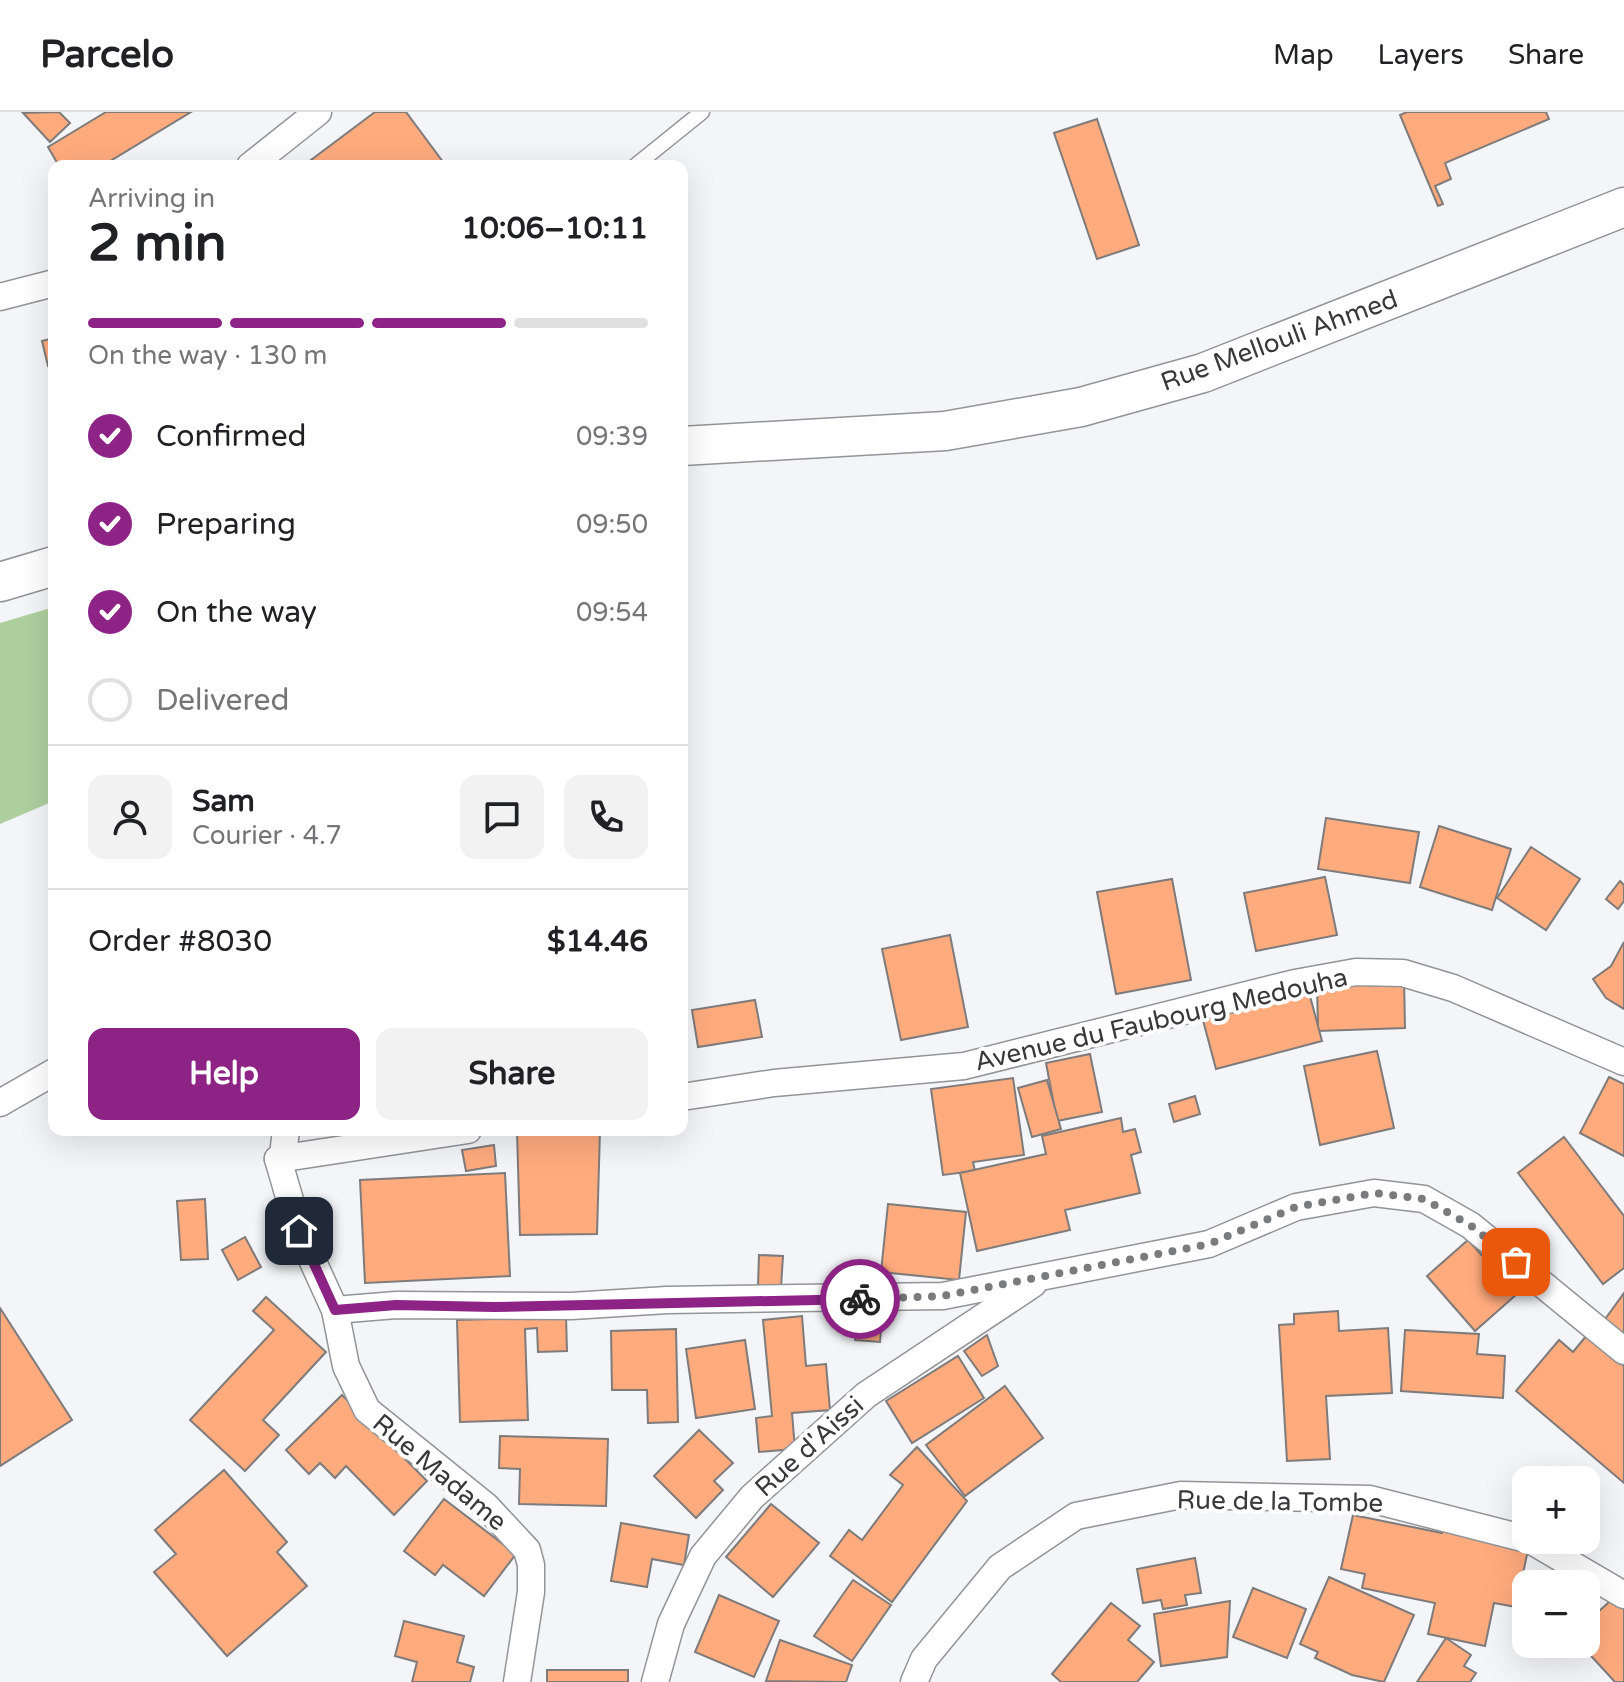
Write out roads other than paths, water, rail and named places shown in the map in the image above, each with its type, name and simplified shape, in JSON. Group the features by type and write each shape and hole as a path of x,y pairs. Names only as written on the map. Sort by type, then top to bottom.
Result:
{"street":[{"path":"258,160 318,112"},
{"name":"Rue Mellouli Ahmed","path":"688,446 945,431 1081,407 1203,373 1624,207"},
{"path":"0,297 48,285"},
{"path":"0,582 48,568"},
{"name":"Avenue du Faubourg Medouha","path":"688,1096 774,1083 964,1066 1295,983 1356,972 1403,973 1453,988 1624,1062"},
{"path":"0,1103 48,1075"},
{"path":"278,1159 283,1155 285,1136"},
{"path":"278,1159 429,1136"},
{"name":"Rue Madame","path":"278,1159 299,1231 335,1310 346,1366 367,1410 486,1506 527,1550 531,1592 517,1682"},
{"path":"335,1310 396,1305 571,1306 680,1300 943,1296 1209,1244 1296,1207 1374,1193 1424,1199 1470,1225 1624,1351"},
{"name":"Rue d'Aissi","path":"655,1682 671,1624 703,1556 752,1497 866,1395 1042,1277"},
{"name":"Rue de la Tombe","path":"914,1682 924,1659 1000,1567 1076,1516 1181,1495 1370,1499 1512,1536"},
{"name":"Rue de la Tombe","path":"1552,1554 1624,1595"}],"lane":[{"path":"642,160 702,112"}]}
